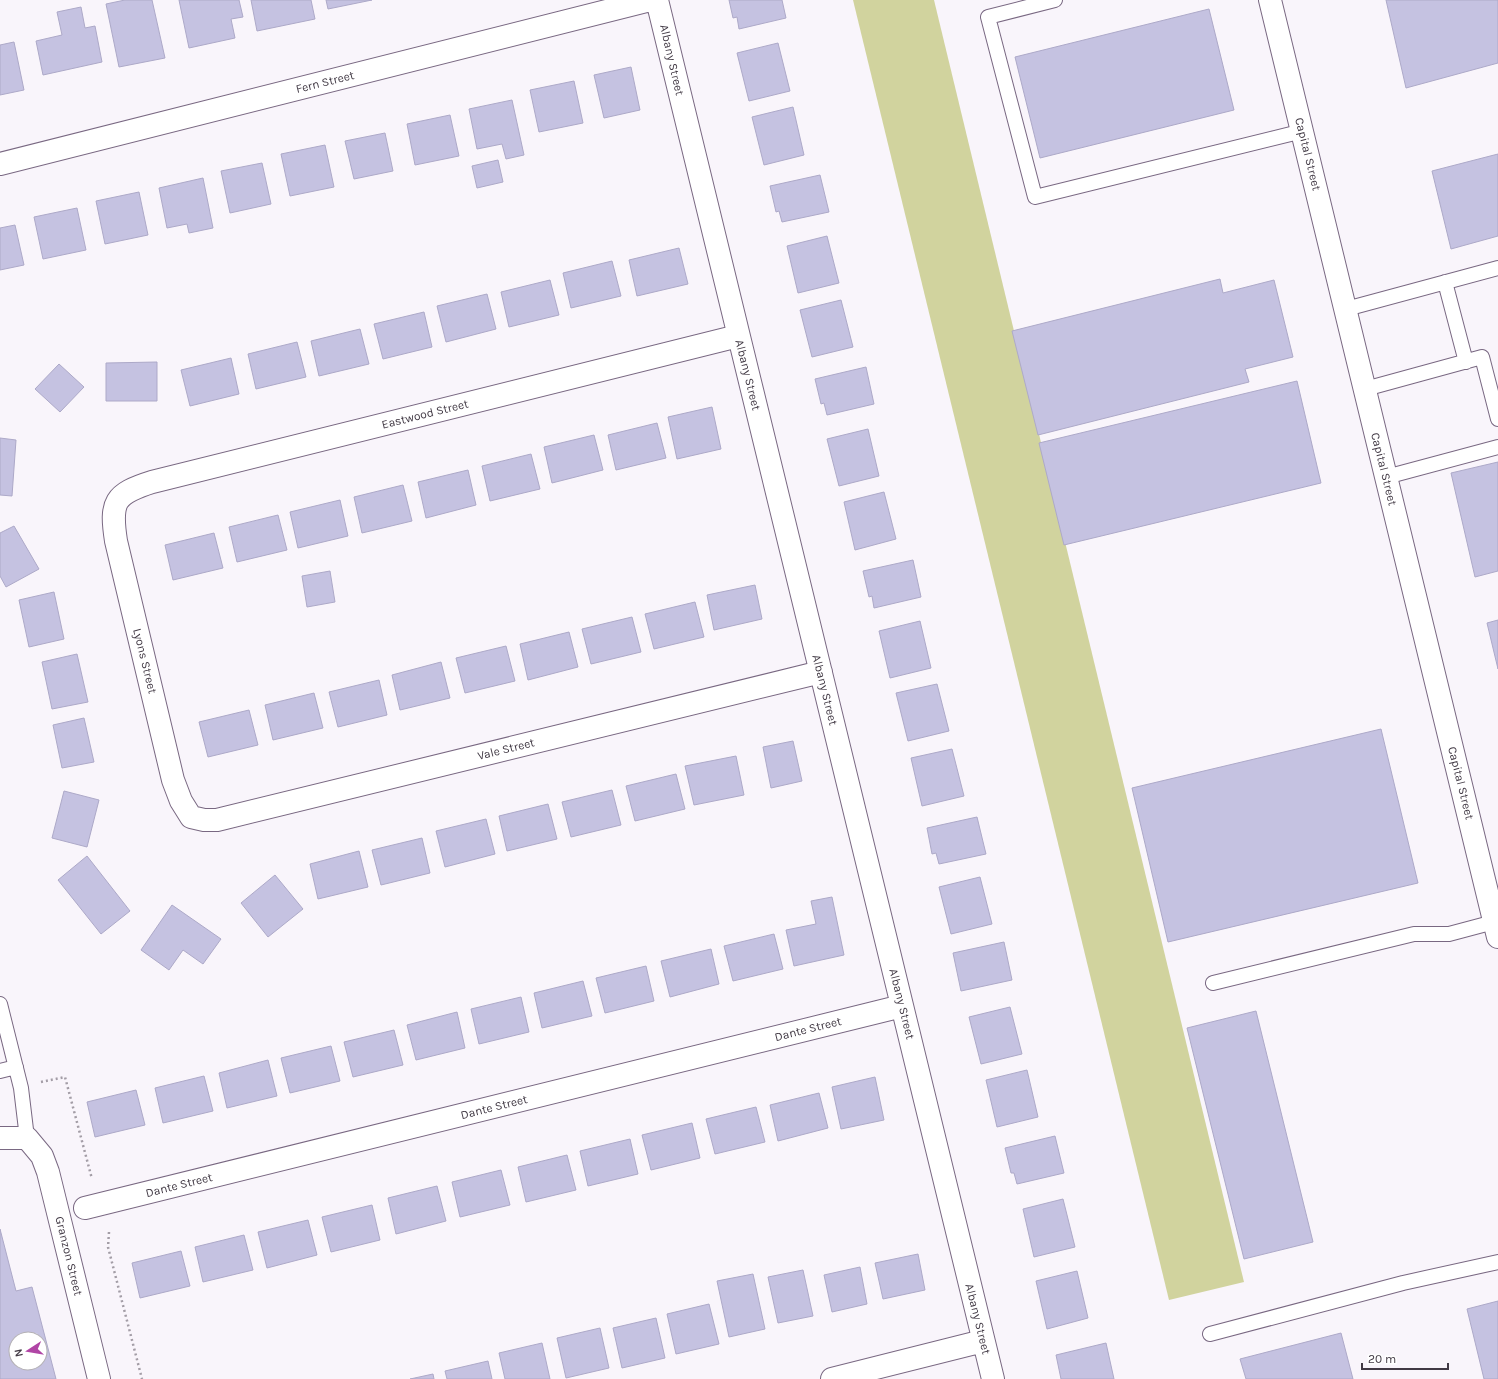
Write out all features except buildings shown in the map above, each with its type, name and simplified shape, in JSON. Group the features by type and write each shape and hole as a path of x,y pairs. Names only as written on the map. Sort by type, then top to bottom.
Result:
{"street":[{"name":"Fern Street","path":"0,164 650,0"},
{"name":"Albany Street","path":"658,0 738,336 993,1379"},
{"name":"Capital Street","path":"1270,0 1496,930"},
{"name":"Eastwood Street","path":"117,501 125,492 152,482 738,336"},
{"name":"Lyons Street","path":"117,501 113,525 116,541 174,780 181,801 191,817"},
{"name":"Vale Street","path":"191,817 204,820 230,817 821,672"},
{"name":"Dante Street","path":"85,1208 902,1006"},
{"path":"0,1138 28,1138"},
{"name":"Granzon Street","path":"28,1138 42,1156 48,1172 99,1379"},
{"path":"832,1379 984,1341"}],"lane":[{"path":"1055,0 988,17 1035,197 1302,131"},
{"path":"1346,309 1498,268"},
{"path":"1445,282 1466,362"},
{"path":"1365,389 1482,358 1498,419"},
{"path":"1386,477 1498,447"},
{"path":"1213,982 1414,934 1449,934 1496,930"},
{"path":"0,1004 21,1088 28,1138"},
{"path":"0,1071 16,1067"},
{"path":"1210,1334 1403,1283 1498,1262"}],"path":[{"path":"35,1084 65,1077 92,1179"},
{"path":"109,1232 108,1247 142,1379"}],"green space":[{"path":"853,0 934,0 1244,1282 1169,1300"}]}
